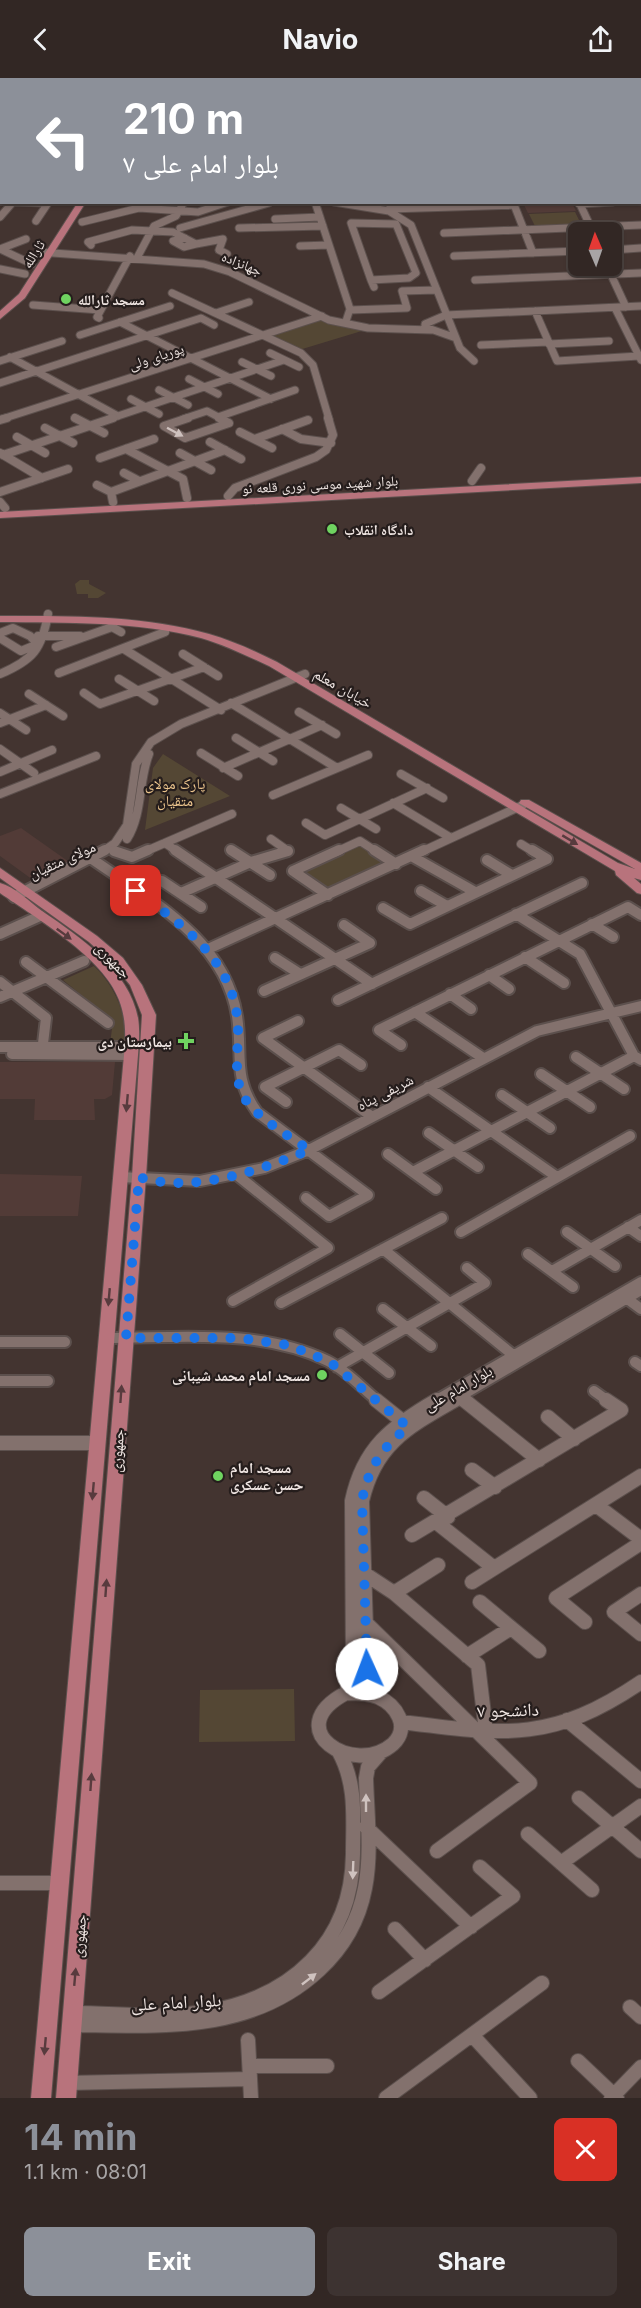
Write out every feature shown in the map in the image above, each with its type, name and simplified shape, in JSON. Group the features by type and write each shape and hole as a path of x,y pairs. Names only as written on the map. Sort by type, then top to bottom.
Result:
{"main road":[{"path":"0,307 12,295 32,264 50,252 70,204"},
{"name":"ثارالله","path":"0,315 22,296 81,204"},
{"name":"بلوار شهید موسی نوری قلعه نو","path":"1,509 112,497 187,498 472,481 641,474"},
{"name":"بلوار شهید موسی نوری قلعه نو","path":"1,509 641,480"},
{"name":"خیابان معلم","path":"0,614 127,621 182,628 241,648 299,677 521,806 614,866 641,876"},
{"name":"خیابان معلم","path":"0,619 48,617"},
{"name":"خیابان معلم","path":"521,806 641,866"},
{"path":"614,866 641,890"},
{"name":"جمهوری","path":"0,872 40,916 103,966 120,988 131,1017 131,1051 41,2098"},
{"name":"جمهوری","path":"0,887 20,894 93,939 118,961 136,985 148,1015 148,1052 139,1177 67,2090"},
{"path":"131,1051 148,1052"},
{"path":"58,1883 83,1883"}],"street":[{"path":"0,217 11,204"},
{"path":"36,221 47,204"},
{"path":"126,204 118,206 126,210"},
{"path":"132,204 139,208"},
{"path":"138,256 151,230 158,223 176,216 183,204"},
{"path":"198,212 221,204"},
{"path":"180,228 265,204"},
{"path":"316,204 350,310 346,321"},
{"path":"342,204 383,210 422,205 514,204 533,253"},
{"path":"579,204 588,222"},
{"path":"82,222 139,208 198,212 211,219"},
{"path":"207,208 221,215"},
{"path":"383,210 411,225 460,348 474,361"},
{"path":"275,219 320,217"},
{"path":"351,223 396,224 406,248 416,273 409,278 373,283 351,223"},
{"path":"622,227 641,225"},
{"path":"239,228 323,226"},
{"path":"91,244 88,242 107,237 114,241 127,237 119,233 132,230 172,232 196,244"},
{"path":"444,232 568,230"},
{"path":"0,249 26,239 14,233"},
{"path":"185,238 173,241 184,247 223,239 219,250 227,254"},
{"path":"300,246 329,245"},
{"path":"406,248 420,248"},
{"path":"622,249 641,248"},
{"path":"0,249 32,264"},
{"path":"454,256 568,251"},
{"name":"جهانزاده","path":"50,252 214,266 323,316 368,328 428,327"},
{"name":"جهانزاده","path":"129,257 138,256 218,265 323,316 383,327 428,327"},
{"path":"33,305 99,314 129,257"},
{"path":"2,272 25,274"},
{"path":"622,274 641,273"},
{"path":"475,280 568,276"},
{"path":"612,276 625,305"},
{"path":"350,310 407,308 402,291 437,290"},
{"path":"172,292 301,353 313,365 333,435 331,443 316,457 235,488 228,496"},
{"path":"216,313 249,302"},
{"path":"456,338 428,327 445,313 641,304"},
{"path":"445,313 615,308 625,305"},
{"path":"80,335 170,306"},
{"path":"535,311 557,361 640,358 615,308"},
{"name":"پوریای ولی","path":"0,420 323,316"},
{"path":"0,384 201,318 214,325"},
{"path":"120,322 271,399"},
{"path":"173,327 187,334"},
{"path":"0,361 62,341"},
{"path":"481,345 609,341"},
{"path":"121,344 134,351"},
{"path":"270,352 299,367"},
{"path":"92,354 105,360"},
{"path":"10,357 118,416"},
{"path":"2,454 284,360"},
{"path":"242,362 271,376"},
{"path":"63,363 76,370"},
{"path":"189,380 218,394"},
{"path":"9,381 22,388"},
{"path":"159,390 188,405"},
{"path":"218,417 229,423 185,438 164,426 207,411 218,417 295,390"},
{"path":"130,399 159,414"},
{"path":"255,439 308,420 294,413"},
{"path":"75,418 104,433"},
{"path":"45,428 74,443"},
{"path":"282,429 301,439 331,443"},
{"path":"240,432 272,448"},
{"path":"17,437 45,453"},
{"path":"100,458 154,439"},
{"path":"210,442 241,459"},
{"path":"126,449 183,479 187,498"},
{"path":"97,485 112,497 139,481 225,450"},
{"path":"180,453 211,470"},
{"path":"2,454 42,478"},
{"path":"472,481 481,468"},
{"path":"0,492 68,469"},
{"path":"124,473 139,481"},
{"path":"0,674 30,660 38,651 45,636 48,617"},
{"path":"56,647 112,627 121,632"},
{"path":"0,633 13,628 30,636 38,644 21,651 0,638"},
{"path":"59,673 165,632"},
{"path":"30,636 86,636"},
{"path":"124,649 220,710"},
{"path":"183,654 218,676"},
{"path":"84,693 100,704 204,667"},
{"name":"مولای متقیان","path":"20,894 114,851 135,825 143,765 149,752 169,735 233,704 299,677"},
{"path":"119,679 154,701"},
{"path":"29,694 63,716"},
{"path":"233,704 337,768"},
{"path":"5,721 46,705"},
{"name":"مولای متقیان","path":"95,861 115,843 128,825 134,775 142,751 163,732 220,710"},
{"path":"299,712 336,734"},
{"path":"0,713 5,721 26,730"},
{"path":"223,768 322,725"},
{"path":"236,738 273,761"},
{"path":"0,749 34,773"},
{"path":"0,772 52,750"},
{"path":"201,753 237,776"},
{"path":"273,795 368,755"},
{"path":"0,794 96,756"},
{"path":"401,774 442,798"},
{"path":"306,823 325,835 427,788"},
{"path":"393,803 451,838"},
{"path":"208,949 521,806"},
{"path":"341,808 376,829"},
{"path":"114,851 132,857 232,814"},
{"path":"181,893 251,862 288,851 271,839"},
{"path":"328,895 293,871 360,841 396,864"},
{"path":"165,843 372,984"},
{"path":"383,908 410,924 510,874 547,859 521,844"},
{"path":"231,850 270,875"},
{"path":"413,857 475,892"},
{"path":"487,860 510,874"},
{"path":"95,861 185,927 208,949 221,968 235,1004 238,1020 238,1081 244,1097 257,1112 368,1195 328,1216 306,1198"},
{"path":"162,880 201,907"},
{"path":"338,1000 582,882"},
{"path":"421,891 447,906"},
{"path":"401,1045 379,1030 628,907 641,915"},
{"path":"412,1172 601,1073 638,1058 609,1012 580,954 516,914"},
{"path":"0,934 40,916"},
{"path":"592,924 614,937"},
{"path":"264,990 370,943 344,926"},
{"path":"525,957 564,983"},
{"path":"275,958 300,974"},
{"path":"0,997 84,961"},
{"path":"26,962 108,1023"},
{"path":"489,975 509,989"},
{"path":"0,982 46,1018 42,1051"},
{"path":"450,994 471,1009"},
{"name":"شریفی پناه","path":"120,1177 187,1182 237,1175 271,1166 309,1150 537,1031 641,1006"},
{"path":"415,1012 483,1058"},
{"path":"298,1021 262,1038 371,1116"},
{"path":"0,1047 42,1051"},
{"path":"286,1102 265,1087 339,1050 361,1065"},
{"path":"0,1054 42,1051 131,1051"},
{"path":"576,1057 624,1089"},
{"path":"542,1074 590,1107"},
{"path":"428,1087 557,1178"},
{"path":"502,1095 550,1128"},
{"path":"429,1133 477,1167"},
{"path":"461,1232 630,1136"},
{"path":"388,1154 436,1189"},
{"path":"233,1301 328,1248 237,1175"},
{"path":"281,1304 442,1218"},
{"path":"552,1271 641,1220"},
{"path":"628,1227 641,1236"},
{"path":"567,1232 615,1266"},
{"path":"383,1249 517,1359"},
{"path":"528,1254 573,1287"},
{"path":"342,1371 363,1353 485,1283 467,1268"},
{"name":"بلوار امام علی","path":"346,1693 353,1673 352,1501 356,1480 364,1460 381,1438 623,1296 641,1282"},
{"name":"بلوار امام علی","path":"623,1296 641,1290"},
{"path":"623,1296 641,1309"},
{"path":"383,1309 431,1346"},
{"path":"340,1334 388,1373"},
{"path":"106,1338 267,1340 309,1352 342,1371 405,1424"},
{"path":"0,1342 65,1342"},
{"path":"0,1381 48,1381"},
{"path":"412,1535 442,1520 621,1410 594,1391"},
{"path":"457,1393 539,1460"},
{"path":"548,1417 574,1438"},
{"name":"بلوار امام علی","path":"368,1693 362,1572 362,1501 365,1481 373,1463 405,1424"},
{"path":"0,1443 97,1443"},
{"path":"472,1470 495,1487"},
{"path":"472,1582 641,1476"},
{"path":"424,1498 442,1520 494,1568"},
{"path":"596,1505 641,1539"},
{"path":"585,1622 556,1598 641,1543"},
{"path":"394,1593 438,1565"},
{"path":"362,1572 394,1593 478,1665 481,1731"},
{"path":"641,1594 614,1612 641,1634"},
{"path":"480,1602 539,1651"},
{"path":"366,1623 481,1731 530,1783 437,1851"},
{"path":"467,1656 511,1628"},
{"name":"دانشجو ۷","path":"401,1722 481,1731 542,1729 585,1715 641,1682"},
{"path":"346,1693 368,1693 378,1695 394,1707 401,1722 396,1739 382,1751 361,1756 339,1752 323,1741 317,1725 322,1709 336,1696 346,1693"},
{"path":"567,1720 641,1781"},
{"name":"بلوار امام علی","path":"72,2019 207,2023 243,2016 297,1989 332,1958 352,1928 365,1887 368,1767 382,1751"},
{"name":"بلوار امام علی","path":"72,2019 183,2013 238,2005 288,1980 309,1964 326,1945 339,1924 352,1886 354,1779 339,1752"},
{"path":"579,1798 641,1851"},
{"path":"561,1863 641,1806"},
{"path":"366,1827 471,1927"},
{"path":"528,1834 592,1890"},
{"path":"380,1992 513,1896 480,1867"},
{"path":"0,1883 58,1883"},
{"path":"395,1929 425,1960"},
{"path":"386,2098 542,1983"},
{"path":"472,2035 530,2098"},
{"path":"248,2040 250,2098"},
{"path":"578,2061 614,2097 641,2067"},
{"path":"67,2090 327,2066"}],"shaded area":[{"path":"524,204 572,204 576,211 528,213"},
{"path":"21,828 72,864 33,880 0,856 0,836"},
{"path":"0,1062 115,1062 112,1095 105,1099 94,1099 95,1120 34,1120 35,1099 0,1099"},
{"path":"0,1174 82,1176 78,1216 0,1216"}],"green space":[{"path":"575,212 580,222 535,226 529,214"},
{"path":"316,320 365,330 299,350 270,336"},
{"path":"80,580 89,580 89,584 106,593 98,598 88,598 88,594 77,594 75,584"},
{"name":"پارک مولای متقیان","path":"163,754 230,796 145,830 153,768"},
{"path":"359,844 386,862 327,890 300,871"},
{"path":"94,966 108,982 122,1011 124,1042 110,1044 113,1021 63,980"},
{"path":"294,1689 295,1741 199,1742 200,1690"}],"place":[{"name":"مسجد ثارالله","path":"66,299"},
{"name":"دادگاه انقلاب","path":"332,529"},
{"name":"بیمارستان دی","path":"186,1041"},
{"name":"مسجد امام محمد شیبانی","path":"322,1375"},
{"name":"مسجد امام حسن عسکری","path":"218,1476"}],"route":[{"path":"136,891 186,928 208,949 221,968 233,996 238,1020 238,1081 244,1097 257,1112 309,1150 271,1166 237,1175 187,1182 152,1181 139,1177 126,1338 239,1338 267,1340 288,1345 330,1362 408,1427 390,1442 373,1463 365,1481 362,1501 362,1572 367,1669"}]}
